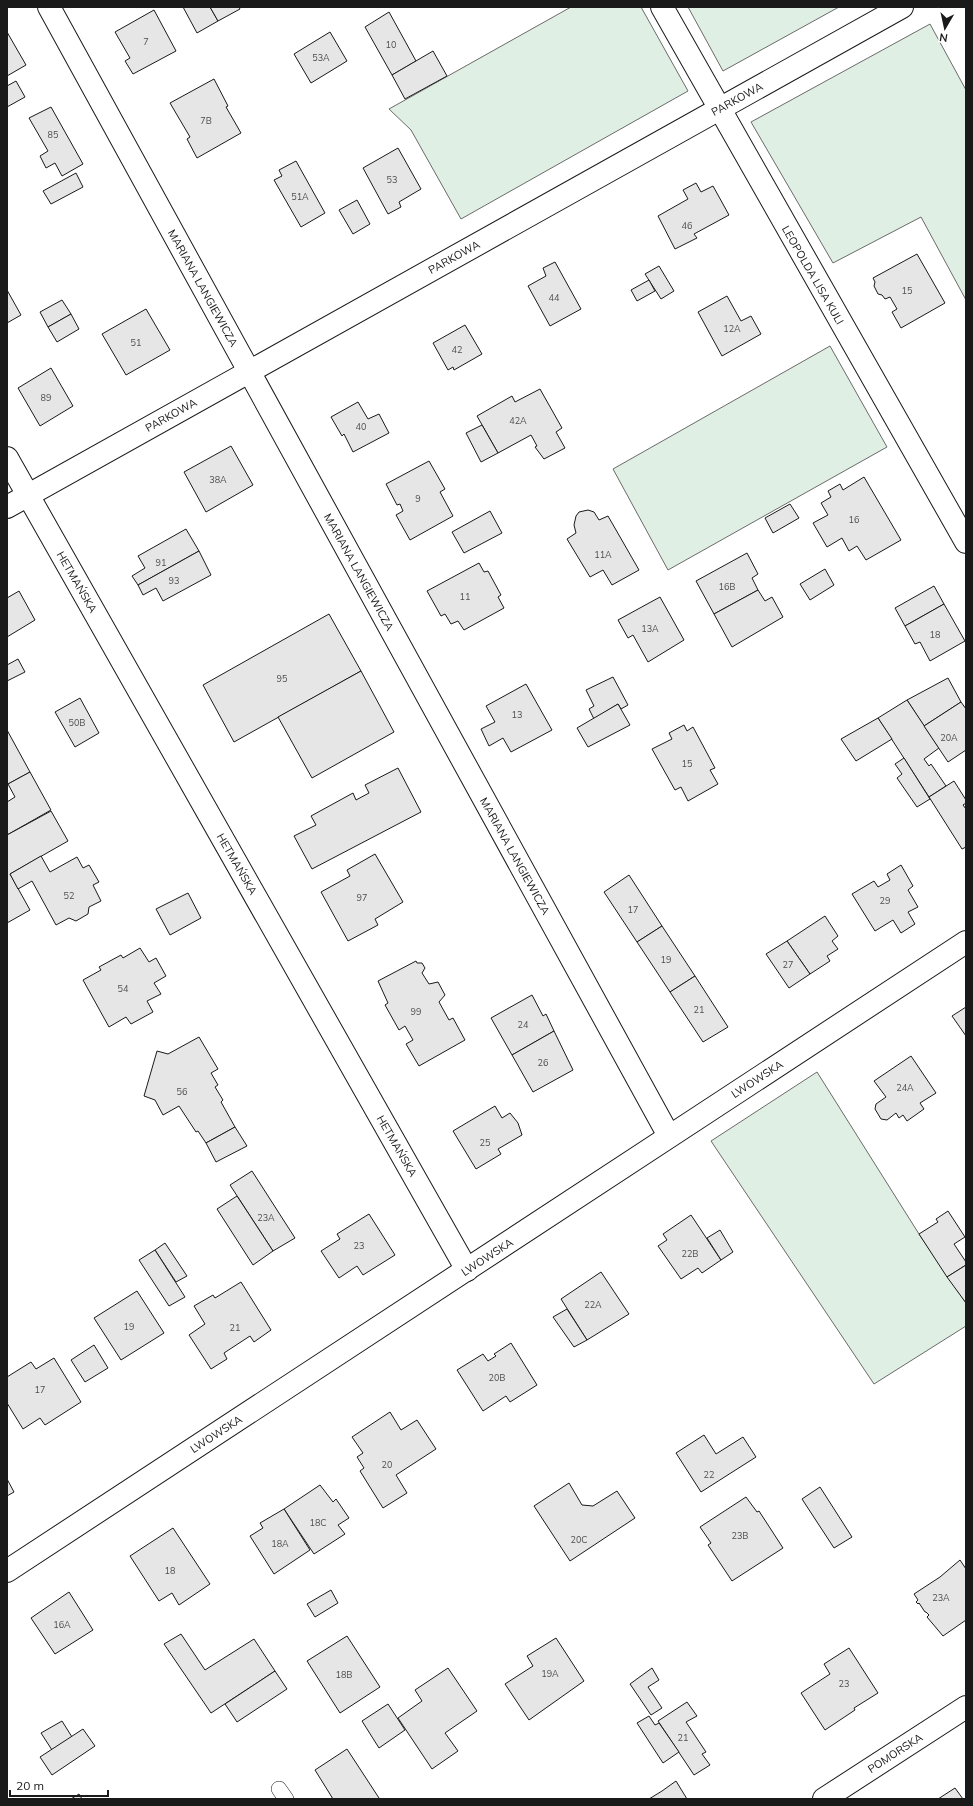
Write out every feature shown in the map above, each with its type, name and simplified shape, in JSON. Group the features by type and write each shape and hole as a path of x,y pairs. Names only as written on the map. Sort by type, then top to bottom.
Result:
{"street":[{"name":"MARIANA LANGIEWICZA","path":"49,7 669,1136"},
{"name":"LEOPOLDA LISA KULI","path":"662,7 966,542"},
{"name":"PARKOWA","path":"7,507 902,7"},
{"name":"HETMAŃSKA","path":"7,458 467,1270"},
{"name":"LWOWSKA","path":"7,1571 966,942"},
{"name":"POMORSKA","path":"824,1799 966,1707"}],"green space":[{"path":"571,7 641,7 688,91 461,219 411,130 389,109"},
{"path":"688,7 839,7 723,71"},
{"path":"930,24 966,90 966,300 921,217 833,263 751,122"},
{"path":"830,346 887,447 668,570 613,469"},
{"path":"817,1072 919,1234 966,1303 966,1326 874,1384 711,1141"}],"building":[{"path":"183,7 210,7 218,21 197,33"},
{"path":"210,7 239,7 240,9 218,21"},
{"path":"154,10 176,51 133,74 125,61 130,58 115,32"},
{"path":"389,12 416,61 392,75 365,27"},
{"path":"7,32 26,65 7,76"},
{"path":"330,32 347,61 311,83 294,54"},
{"path":"433,51 447,76 405,99 392,75"},
{"path":"214,79 228,106 226,107 241,133 197,158 187,139 190,137 170,103"},
{"path":"16,81 25,97 7,107 7,86"},
{"path":"51,107 83,164 62,176 55,163 46,168 40,156 48,151 29,118"},
{"path":"398,148 421,189 399,202 401,207 388,214 363,168"},
{"path":"296,161 325,213 301,227 274,180 282,176 279,170"},
{"path":"76,173 83,187 51,204 43,191"},
{"path":"696,183 701,192 713,186 729,215 694,234 697,238 675,249 658,216 688,199 683,190"},
{"path":"357,200 370,224 353,234 339,210"},
{"path":"917,254 945,303 901,328 892,312 897,309 890,297 885,299 882,295 878,294 874,286 875,282 873,278"},
{"path":"555,262 581,309 550,326 528,286 546,276 543,268"},
{"path":"659,266 674,291 661,299 645,274"},
{"path":"649,280 655,291 637,301 631,290"},
{"path":"7,290 21,315 7,323"},
{"path":"727,296 741,321 751,316 761,334 722,356 698,312"},
{"path":"62,300 71,314 48,327 40,312"},
{"path":"146,309 170,350 126,375 102,334"},
{"path":"71,314 79,329 57,342 48,327"},
{"path":"465,325 482,354 454,370 453,367 448,370 433,343"},
{"path":"51,368 73,406 40,426 18,388"},
{"path":"540,389 562,428 556,432 565,448 544,459 535,447 537,446 531,435 498,453 477,416 512,396 515,402"},
{"path":"358,402 368,419 379,414 389,433 353,452 344,434 342,436 331,417"},
{"path":"482,425 498,453 481,462 466,433"},
{"path":"231,446 253,485 206,512 184,472"},
{"path":"429,461 445,489 440,492 453,516 410,540 396,515 403,511 400,504 397,505 386,484"},
{"path":"864,477 901,540 866,560 857,546 849,551 842,538 827,547 813,523 828,515 821,503 831,497 828,491 840,484 843,490"},
{"path":"790,504 799,518 773,533 765,518"},
{"path":"588,510 594,512 599,520 608,516 639,570 612,585 603,570 590,577 567,539 576,533 574,525 576,516 579,512"},
{"path":"490,511 502,533 464,553 452,532"},
{"path":"186,529 199,551 138,585 132,576 145,568 138,556"},
{"path":"199,551 211,575 163,601 156,588 143,595 138,585"},
{"path":"747,553 758,574 752,578 758,590 714,614 696,581"},
{"path":"479,563 484,572 488,571 501,595 498,597 504,608 464,630 458,621 451,624 445,614 441,616 427,591"},
{"path":"825,569 834,585 810,600 800,584"},
{"path":"934,586 944,604 905,626 895,608"},
{"path":"758,590 765,601 772,597 783,617 732,647 714,614"},
{"path":"19,591 35,620 7,637 7,598"},
{"path":"660,597 684,640 648,662 633,635 628,638 618,620"},
{"path":"944,604 965,641 930,661 920,642 915,644 905,626"},
{"path":"329,614 361,671 234,742 203,685"},
{"path":"18,659 25,672 7,681 7,665"},
{"path":"361,671 394,732 312,778 278,717"},
{"path":"613,677 628,705 621,709 618,704 594,719 589,709 594,706 586,690"},
{"path":"948,678 961,702 924,726 907,700"},
{"path":"526,684 552,730 511,752 503,738 489,746 481,729 495,722 486,706"},
{"path":"80,698 99,733 75,747 55,712"},
{"path":"907,700 939,748 924,759 929,766 931,764 946,786 929,797 878,718"},
{"path":"961,702 966,709 966,750 948,762 924,726"},
{"path":"618,704 630,725 588,747 577,728"},
{"path":"878,718 892,739 856,761 841,739"},
{"path":"684,725 687,731 693,727 715,768 710,770 718,784 688,801 681,787 675,790 652,749 672,739 669,733"},
{"path":"7,730 30,772 8,784 7,782"},
{"path":"904,758 930,799 917,807 897,778 902,774 895,764"},
{"path":"398,768 421,812 312,869 294,836 316,825 311,816 353,793 356,800 369,793 365,785"},
{"path":"30,772 51,810 7,835 7,802 15,797 8,784"},
{"path":"954,781 966,800 966,803 963,805 966,809 966,847 962,849 929,797"},
{"path":"51,811 68,841 10,874 30,910 7,923 7,835"},
{"path":"375,854 403,902 375,919 378,925 348,941 321,892 350,876 347,870"},
{"path":"41,856 50,872 77,857 83,868 89,865 99,882 93,885 101,901 89,907 88,914 76,921 69,918 56,925 32,881 18,889 10,874"},
{"path":"901,865 913,886 908,890 918,907 908,912 915,924 901,933 893,920 875,931 852,894 874,881 878,887 890,880 887,874"},
{"path":"629,875 662,926 637,942 604,892"},
{"path":"188,893 201,918 170,935 156,909"},
{"path":"825,916 838,936 832,941 838,949 827,956 830,961 810,974 787,941"},
{"path":"662,926 695,976 670,992 637,942"},
{"path":"787,941 810,974 789,988 766,954"},
{"path":"140,948 149,962 156,958 166,976 154,983 161,994 147,1001 153,1012 131,1024 126,1017 109,1027 83,980 101,970 99,967 121,955 123,958"},
{"path":"416,961 417,963 422,963 425,968 422,973 429,984 438,982 445,995 439,1002 449,1020 453,1018 465,1040 419,1066 406,1044 413,1040 405,1026 399,1030 385,1005 388,1003 378,981"},
{"path":"695,976 728,1027 703,1042 670,992"},
{"path":"532,995 543,1016 546,1014 554,1031 512,1055 491,1018"},
{"path":"966,1007 966,1036 952,1016"},
{"path":"554,1031 573,1070 533,1092 512,1055"},
{"path":"199,1037 218,1069 211,1073 218,1085 215,1087 223,1100 221,1102 235,1127 206,1143 198,1131 196,1132 179,1106 163,1115 155,1100 144,1096 157,1051 168,1054"},
{"path":"911,1056 936,1093 920,1103 924,1109 907,1121 903,1115 899,1118 896,1113 887,1120 881,1119 875,1109 876,1104 886,1097 874,1081"},
{"path":"495,1106 502,1118 510,1113 518,1123 522,1135 498,1149 501,1154 476,1169 453,1131"},
{"path":"235,1127 247,1146 216,1162 206,1143"},
{"path":"252,1171 295,1238 273,1251 230,1185"},
{"path":"237,1196 273,1251 253,1265 217,1209"},
{"path":"948,1211 965,1237 954,1244 966,1262 966,1265 947,1277 919,1234 938,1222 936,1219"},
{"path":"369,1214 395,1255 363,1275 357,1266 339,1278 321,1251 340,1239 337,1234"},
{"path":"691,1215 721,1260 702,1273 698,1268 681,1279 658,1246 667,1240 663,1234"},
{"path":"720,1230 733,1252 721,1260 707,1238"},
{"path":"165,1243 187,1276 176,1282 155,1250"},
{"path":"155,1250 185,1297 169,1306 139,1260"},
{"path":"966,1265 966,1303 947,1277"},
{"path":"601,1272 629,1314 587,1340 561,1299"},
{"path":"241,1282 271,1330 254,1342 250,1336 224,1353 227,1359 211,1369 189,1335 205,1324 194,1306 213,1295 215,1298"},
{"path":"137,1291 164,1333 121,1360 94,1318"},
{"path":"567,1309 587,1340 574,1347 553,1317"},
{"path":"511,1343 537,1385 510,1402 506,1396 483,1411 457,1370 483,1354 488,1361 496,1356 494,1354"},
{"path":"94,1345 108,1368 85,1382 71,1360"},
{"path":"54,1358 81,1402 45,1425 40,1418 23,1429 7,1403 7,1377 31,1362 36,1369"},
{"path":"390,1412 401,1430 417,1420 436,1449 396,1475 407,1493 383,1508 360,1471 364,1468 357,1457 363,1453 352,1437"},
{"path":"704,1435 716,1454 743,1437 756,1457 701,1492 676,1453"},
{"path":"7,1479 14,1492 7,1496"},
{"path":"569,1483 582,1505 593,1506 617,1491 635,1518 570,1561 534,1506"},
{"path":"320,1485 333,1502 336,1499 349,1518 338,1525 345,1534 314,1554 284,1509"},
{"path":"820,1487 852,1537 834,1548 802,1499"},
{"path":"746,1497 757,1512 759,1511 783,1548 732,1581 708,1545 711,1543 700,1527"},
{"path":"284,1509 310,1550 274,1574 250,1536 263,1528 260,1523"},
{"path":"173,1528 210,1584 179,1605 172,1593 159,1601 130,1556"},
{"path":"960,1560 966,1569 966,1620 943,1636 927,1617 929,1615 919,1603 918,1604 916,1602 918,1600 914,1594 940,1577"},
{"path":"331,1590 338,1603 315,1617 307,1604"},
{"path":"69,1592 93,1630 55,1654 31,1618"},
{"path":"181,1634 205,1670 254,1639 275,1671 211,1713 164,1644"},
{"path":"347,1636 380,1687 340,1713 307,1661"},
{"path":"556,1638 584,1681 529,1720 505,1684 533,1666 527,1656"},
{"path":"849,1648 878,1693 854,1708 855,1710 825,1730 801,1693 830,1674 824,1664"},
{"path":"448,1668 477,1711 445,1733 458,1751 432,1769 398,1718 422,1701 415,1690"},
{"path":"652,1668 659,1680 648,1687 662,1708 651,1715 630,1684"},
{"path":"275,1671 287,1689 237,1722 225,1704"},
{"path":"687,1702 697,1716 686,1722 706,1752 702,1754 710,1765 694,1775 658,1721"},
{"path":"388,1704 405,1730 379,1748 362,1721"},
{"path":"649,1716 655,1725 659,1723 679,1752 663,1763 637,1723"},
{"path":"62,1721 72,1737 52,1750 41,1733"},
{"path":"83,1729 95,1746 52,1775 40,1757"},
{"path":"347,1749 379,1798 378,1799 333,1799 315,1770"},
{"path":"676,1781 687,1799 649,1799 662,1791"},
{"path":"955,1788 963,1799 938,1799"},
{"path":"79,1794 82,1799 71,1799"}]}
